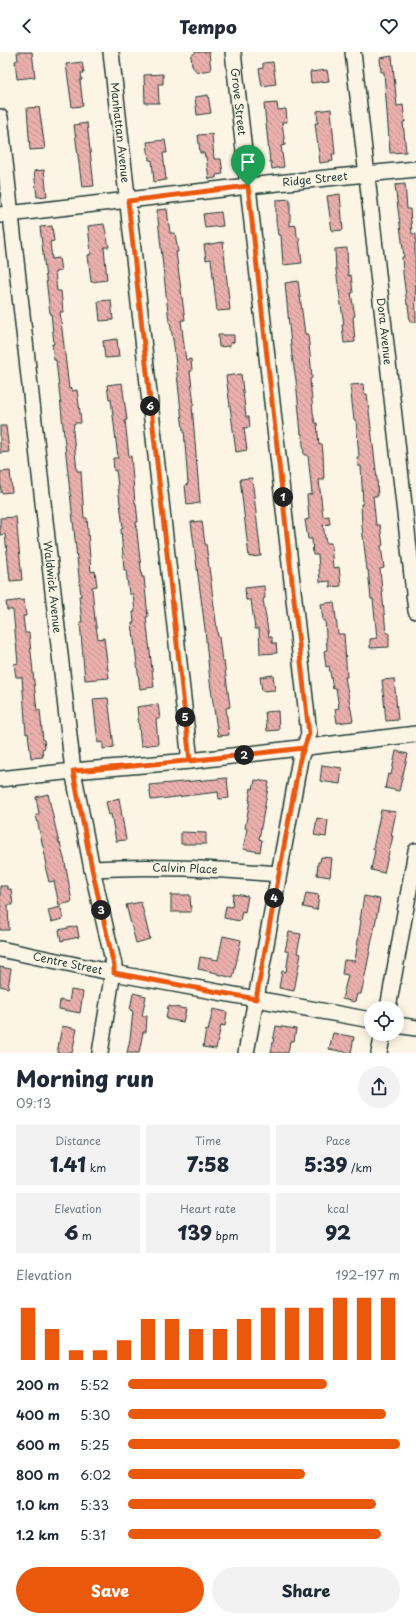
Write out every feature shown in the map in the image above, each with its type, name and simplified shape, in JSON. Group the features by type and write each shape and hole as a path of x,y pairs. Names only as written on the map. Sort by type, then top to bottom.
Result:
{"street":[{"name":"Manhattan Avenue","path":"111,52 190,761"},
{"name":"Grove Street","path":"232,52 309,734 300,759 246,1053"},
{"name":"Dora Avenue","path":"353,52 368,174 416,611"},
{"name":"Waldwick Avenue","path":"0,117 6,215 73,771 92,869 114,966 100,1053"},
{"name":"Ridge Street","path":"6,215 248,186 416,169"},
{"path":"0,779 190,761 416,734"},
{"path":"389,1001 416,851"},
{"name":"Calvin Place","path":"92,869 138,866 218,869 278,874"},
{"name":"Centre Street","path":"0,949 114,973 364,1019"},
{"path":"404,1026 416,1028"},
{"path":"379,1053 382,1041"}],"building":[{"path":"17,52 32,52 35,77 17,79 15,61 18,60"},
{"path":"196,52 209,52 211,70 197,72 192,66 191,56"},
{"path":"392,56 397,106 403,105 406,152 390,153 384,72 381,72 380,58"},
{"path":"82,62 84,73 81,73 82,80 80,80 83,106 72,107 66,64"},
{"path":"273,62 276,84 262,86 259,69 263,68 263,63"},
{"path":"327,70 329,81 311,83 310,72"},
{"path":"163,74 163,84 158,84 159,103 145,103 144,75"},
{"path":"208,95 211,113 197,115 195,97"},
{"path":"277,103 278,110 286,109 287,122 282,122 285,145 281,146 284,167 272,169 264,104"},
{"path":"39,107 45,149 30,150 27,108"},
{"path":"331,109 335,154 332,154 333,161 320,163 315,123 318,123 317,111"},
{"path":"87,123 94,186 82,187 74,125"},
{"path":"212,134 214,159 221,159 223,174 216,175 216,178 209,179 206,157 204,153 200,153 198,135"},
{"path":"165,140 167,153 163,153 166,180 154,182 152,160 149,160 147,142"},
{"path":"44,170 47,196 37,197 34,171"},
{"path":"405,184 407,209 410,209 412,234 416,234 416,322 410,322 407,305 402,257 404,257 395,185"},
{"path":"340,194 343,230 332,231 327,196"},
{"path":"290,199 290,226 296,225 302,263 283,265 281,235 278,235 276,221 276,200"},
{"path":"167,209 170,233 175,233 178,252 176,252 185,320 181,320 186,360 191,359 192,371 190,371 194,405 192,405 200,503 187,505 185,485 188,484 184,430 174,346 169,322 157,210"},
{"path":"221,212 223,226 205,228 203,214"},
{"path":"104,224 109,247 104,247 107,280 91,282 88,255 91,254 88,226"},
{"path":"52,226 54,241 50,242 52,259 59,258 61,271 55,272 57,291 61,291 63,312 60,312 69,389 72,388 72,391 77,390 80,412 81,423 74,423 73,431 77,471 81,471 84,518 87,518 91,572 95,571 97,586 92,587 95,620 98,639 104,638 109,678 85,680 80,622 82,622 79,596 81,596 56,360 54,360 52,344 54,344 51,313 40,227"},
{"path":"223,242 230,310 217,311 211,259 206,260 204,245"},
{"path":"347,248 348,276 351,275 353,293 351,293 355,316 353,317 355,342 344,343 342,325 344,325 336,270 335,249"},
{"path":"298,281 305,334 308,334 313,412 315,423 317,423 319,445 322,444 323,453 324,480 319,480 323,517 329,516 330,524 323,525 326,543 331,543 333,568 339,567 341,586 330,587 330,581 320,582 318,555 313,555 312,539 308,539 305,520 309,519 307,495 312,494 308,455 304,455 301,434 285,283"},
{"path":"111,300 113,320 100,321 98,301"},
{"path":"218,335 234,335 234,342 230,343 230,346 219,347"},
{"path":"117,339 119,357 105,358 103,341"},
{"path":"241,374 246,417 249,417 250,427 244,428 247,450 236,452 226,376"},
{"path":"122,383 127,420 125,420 129,457 131,456 138,522 136,522 139,551 142,577 144,577 148,617 146,617 154,687 140,689 132,623 134,623 133,612 135,612 133,594 129,594 126,570 124,570 121,529 123,528 116,470 114,471 113,458 118,458 111,399 109,399 107,385"},
{"path":"363,384 364,394 367,394 377,479 378,496 373,496 376,525 380,525 383,545 381,546 384,568 380,569 386,633 389,633 389,647 370,648 370,639 377,638 373,599 371,599 362,527 361,504 363,504 361,466 358,466 357,457 359,457 356,420 354,420 350,385"},
{"path":"0,426 6,426 9,452 0,453"},
{"path":"10,471 12,492 1,493 0,472"},
{"path":"252,478 261,556 249,557 240,479"},
{"path":"16,517 22,580 10,581 5,534 0,535 0,518"},
{"path":"202,521 218,637 222,661 224,661 230,707 226,708 229,735 218,736 210,682 205,629 191,522"},
{"path":"264,586 265,598 263,599 269,637 272,637 272,643 276,643 277,653 260,654 259,629 255,629 251,600 246,600 245,588"},
{"path":"24,600 26,616 23,616 25,633 29,633 37,711 40,710 45,748 42,749 43,757 31,758 28,733 26,734 22,677 16,677 14,664 18,663 13,610 7,610 6,602"},
{"path":"334,602 338,634 344,634 347,677 345,677 353,721 337,723 335,709 339,708 336,688 333,689 329,666 326,667 324,651 327,650 325,620 323,621 321,604"},
{"path":"273,675 275,690 262,691 260,677"},
{"path":"394,679 398,720 386,721 382,680"},
{"path":"108,698 114,747 103,749 103,742 98,743 93,699"},
{"path":"158,704 160,719 156,719 158,744 141,746 137,707"},
{"path":"278,711 279,730 267,731 265,712"},
{"path":"396,751 408,754 399,791 385,788 388,774 391,775"},
{"path":"322,765 342,768 340,784 320,781"},
{"path":"227,778 229,798 219,799 218,792 151,800 149,785"},
{"path":"255,780 269,782 259,839 262,840 260,852 243,849 247,829 245,828 251,788 253,789"},
{"path":"48,794 59,843 65,862 72,902 59,905 54,881 49,882 45,866 47,865 36,815 39,814 36,797"},
{"path":"119,798 126,840 116,841 111,814 109,815 106,802"},
{"path":"381,810 396,812 391,836 393,836 384,873 371,870 375,850 373,849"},
{"path":"317,818 328,820 326,837 314,835"},
{"path":"181,832 206,833 206,844 181,844"},
{"path":"321,857 332,858 330,877 317,875 318,862 320,862"},
{"path":"0,886 7,886 7,889 11,889 13,905 8,905 9,930 0,930"},
{"path":"306,893 319,895 317,910 303,907"},
{"path":"233,894 248,896 245,912 242,911 240,921 224,918 226,906 232,907"},
{"path":"171,895 190,895 191,912 171,912"},
{"path":"364,896 380,899 361,994 357,994 355,1002 342,999 348,975 342,974 344,960 355,961"},
{"path":"141,902 150,939 136,943 126,905"},
{"path":"61,907 63,919 51,922 48,910"},
{"path":"77,926 79,937 61,941 59,930"},
{"path":"289,932 301,934 297,953 301,954 294,991 279,988 282,971 286,972 289,952 285,951"},
{"path":"223,936 241,940 233,978 198,969 200,957 218,960"},
{"path":"0,967 11,969 8,988 0,986"},
{"path":"71,990 83,992 80,1013 59,1009 60,1000 69,1002"},
{"path":"133,993 146,996 142,1016 147,1016 146,1032 143,1032 139,1053 127,1053 133,1011 130,1010"},
{"path":"168,1006 186,1009 183,1022 166,1019"},
{"path":"213,1009 227,1012 225,1026 221,1025 216,1049 203,1047 206,1030 208,1031"},
{"path":"62,1026 77,1029 72,1053 57,1053"},
{"path":"276,1026 296,1029 294,1041 290,1041 288,1053 271,1053"},
{"path":"333,1033 354,1037 351,1053 329,1049"}],"route":[{"path":"248,186 128,201 190,761 247,754 304,748 300,759 256,999 114,973 114,966 92,869 73,771 190,761 304,748 309,734 248,186"}]}
